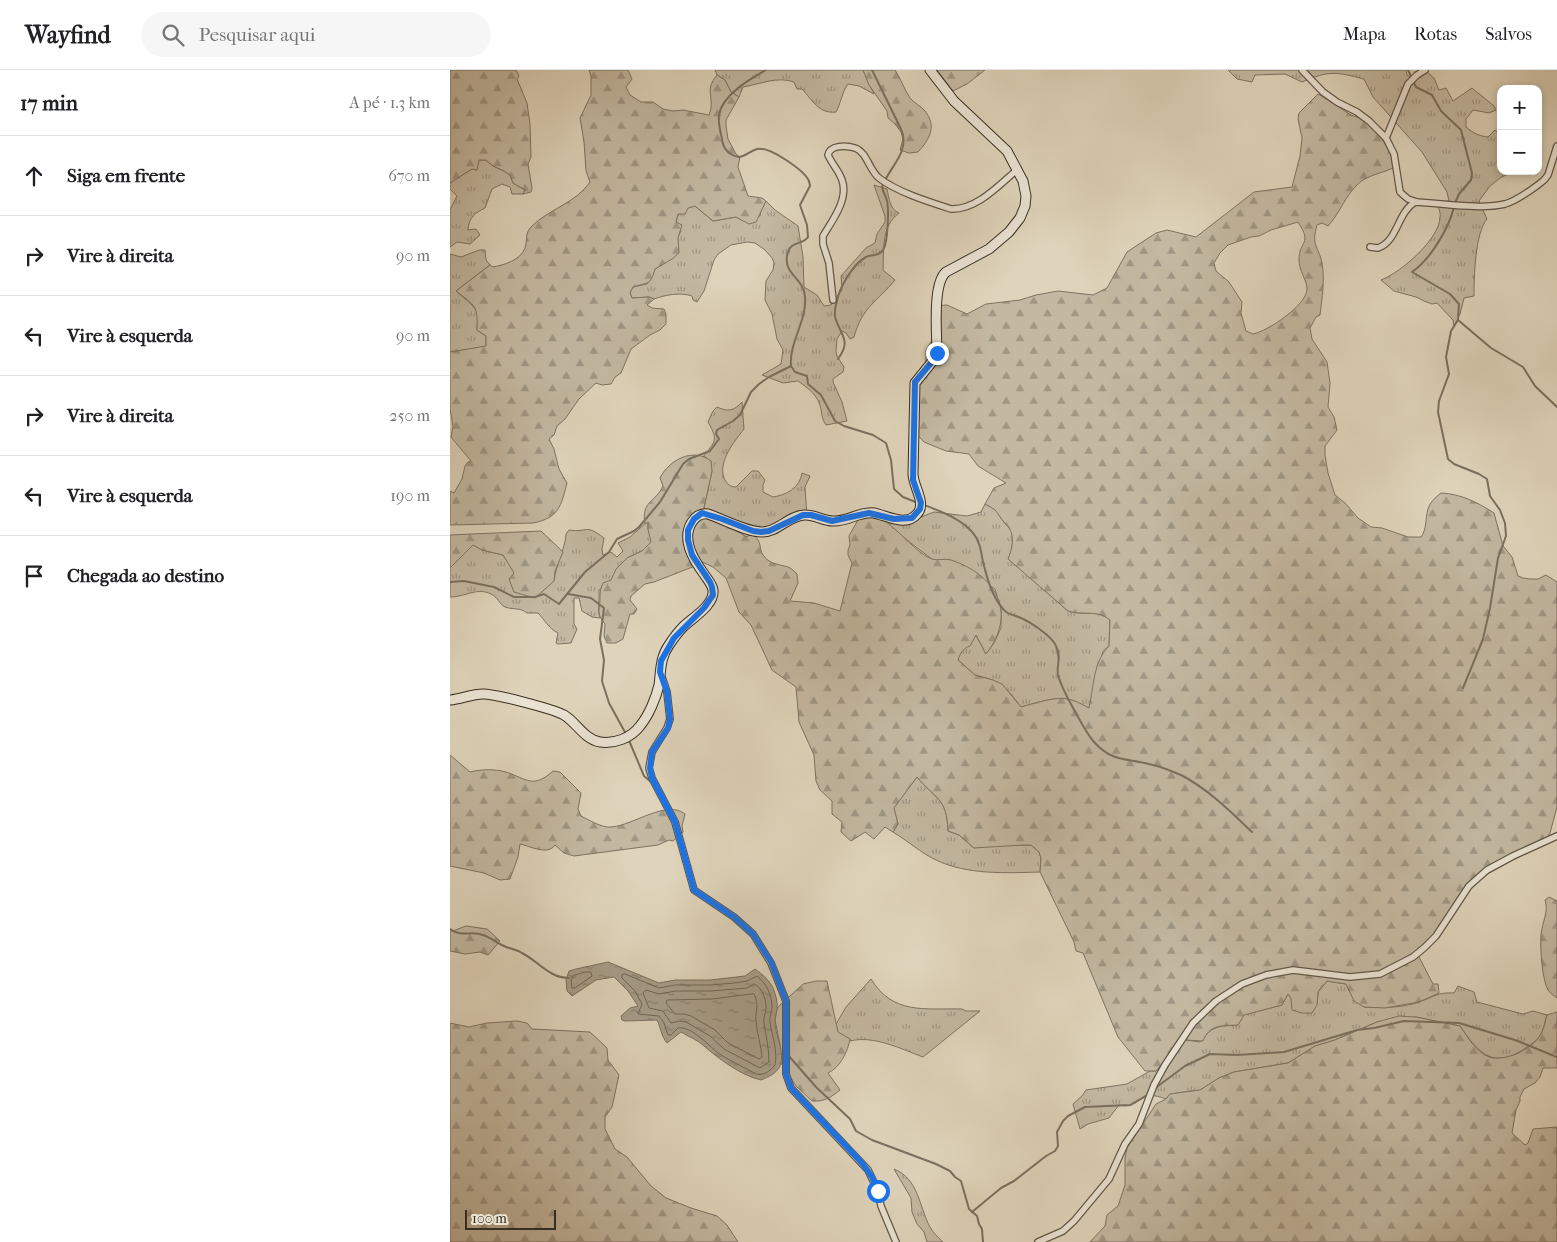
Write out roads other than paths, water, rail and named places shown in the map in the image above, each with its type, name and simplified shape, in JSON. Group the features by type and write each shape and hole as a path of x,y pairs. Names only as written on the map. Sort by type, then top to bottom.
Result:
{"street":[{"path":"450,700 485,694 542,708 564,715 596,741 616,742 634,733 641,726 658,686 664,654 674,638 704,608 713,595 712,587 692,555 688,540 688,530 700,514 708,514 753,531 761,532 769,531 803,515 811,515 832,521 869,513 903,520 918,514 921,503 913,480 915,382 936,357 937,353 937,296 941,277 946,272 989,248 1009,232 1020,218 1025,206 1026,196 1024,181 1003,147 954,101 930,70"},
{"path":"1302,70 1323,92 1363,117 1386,138 1394,154 1400,192 1408,199 1419,202 1470,205 1498,205 1508,202 1544,180 1548,175 1557,146"},
{"path":"1386,138 1408,84 1425,70"},
{"path":"833,300 829,263 823,240 837,213 844,190 843,181 828,155 831,149 836,147 853,147 857,149 863,155 874,174 887,184 951,209 959,209 978,202 1018,169"},
{"path":"1370,247 1378,248 1387,243 1409,207 1415,202 1419,202"},
{"path":"660,672 667,692 670,719 668,728 652,752 650,768 652,778 675,822 694,890 744,925 764,949 786,1001 786,1064 788,1081 791,1088 868,1170 896,1242"},
{"path":"1038,1242 1063,1231 1074,1221 1109,1179 1122,1150 1138,1124 1165,1064 1193,1022 1216,1002 1242,984 1266,975 1294,970 1350,977 1380,974 1414,956 1424,948 1436,936 1465,892 1487,870 1512,856 1557,836"}],"water":[{"path":"608,962 659,983 675,980 710,980 745,976 755,969 769,981 776,997 775,1025 782,1055 780,1066 772,1075 761,1080 754,1078 731,1066 699,1042 681,1032 667,1043 663,1038 657,1020 622,1020 621,1016 630,1008 638,1006 628,991 614,977 596,980 572,996 567,991 566,980 569,971"}],"waterway":[{"path":"766,70 731,94 721,108 719,124 725,149 732,155 744,156 757,149 769,151 794,165 809,181 810,186 800,205 807,225 808,237 792,246 788,252 787,259 790,271 804,290 805,297 805,306 793,348 791,366"},
{"path":"838,359 845,343 835,316 838,296 847,277 856,265 866,257 879,254 885,246 888,211 882,187 898,159 903,145 901,129 872,70"},
{"path":"1408,70 1416,87 1432,95 1441,111 1461,130 1472,173 1471,180 1459,194 1455,203"},
{"path":"1454,207 1438,243 1419,267 1412,272 1450,294 1459,304 1458,320 1451,331 1446,357 1449,374 1439,401 1438,412 1448,459 1454,464 1487,479 1490,496 1500,510 1505,523 1506,536 1498,558 1483,639 1463,688"},
{"path":"1458,320 1491,348 1523,367 1535,386 1557,407"},
{"path":"791,366 795,372 807,376 808,384 821,395 835,421 844,426 873,435 886,443 891,460 894,489 903,497 918,503"},
{"path":"450,582 464,581 494,587 514,597 535,597 544,594 559,604 585,572 609,552 617,539 639,527 660,502 683,464 689,459 710,451 719,439 716,434 717,430 740,415 751,392 769,377 791,366"},
{"path":"924,505 950,516 968,528 979,543 988,581 1000,605 1007,613 1035,626 1054,642 1059,655 1058,675 1060,681 1085,730 1094,742 1113,756 1157,766 1181,775 1218,801 1252,832"},
{"path":"568,594 591,598 604,608 600,639 604,660 602,681 609,703 626,734"},
{"path":"628,738 644,776 651,782"},
{"path":"450,929 463,934 475,933 486,936 528,956 555,975 569,978"},
{"path":"1154,1089 1185,1066 1210,1054 1237,1055 1284,1052 1357,1030 1404,1021 1459,1023 1515,1040 1557,1057"},
{"path":"788,1055 816,1087 850,1119 856,1131 872,1140 936,1164 950,1171 961,1181 969,1209 977,1216 982,1229 983,1242"},
{"path":"972,1212 1001,1188 1014,1181 1055,1151 1058,1146 1057,1132 1068,1116 1085,1107 1130,1105 1149,1094"}]}
